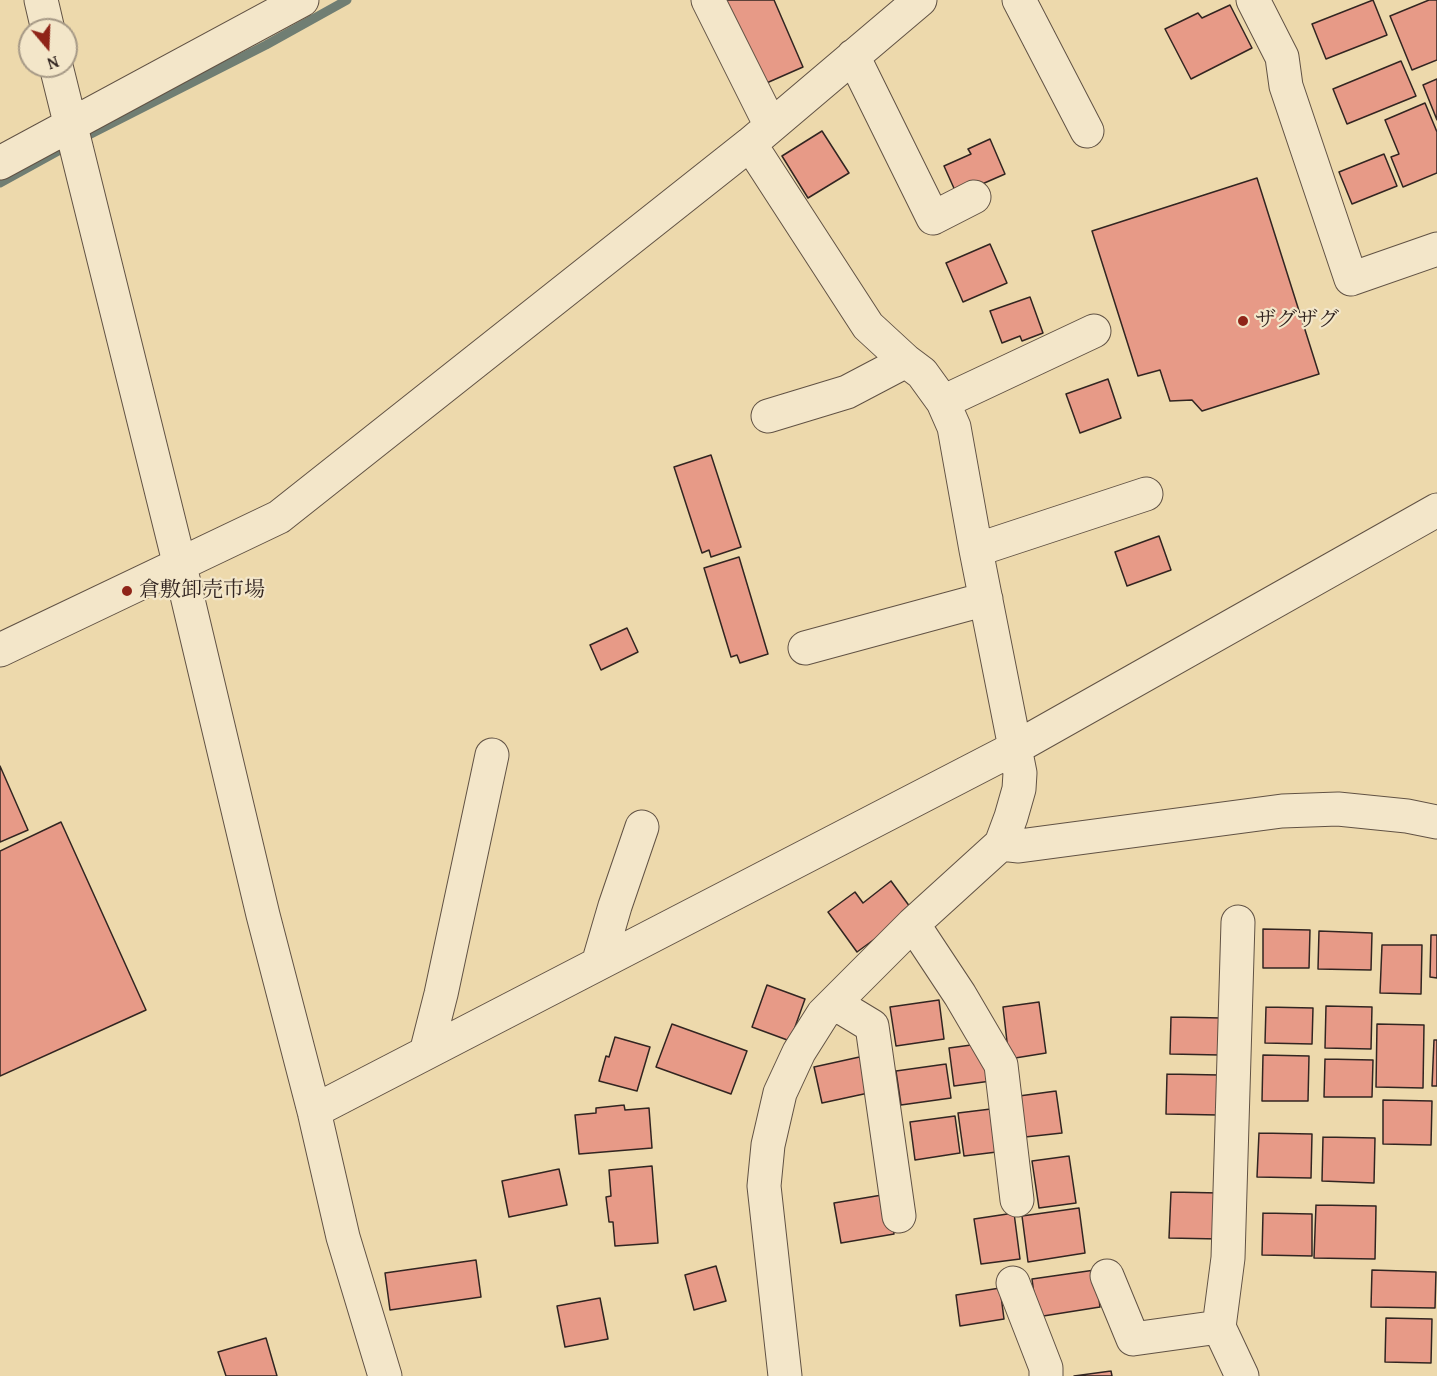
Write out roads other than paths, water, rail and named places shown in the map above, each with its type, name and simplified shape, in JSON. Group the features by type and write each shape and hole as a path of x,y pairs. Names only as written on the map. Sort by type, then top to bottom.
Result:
{"street":[{"path":"41,0 45,18"},
{"path":"0,163 73,139 302,0"},
{"path":"708,0 760,135 868,326 922,373 943,402 954,427 1020,773 1019,789 1001,844 913,924 823,1014 799,1052 780,1093 768,1145 764,1186 784,1376"},
{"path":"0,650 279,517 760,135 920,0"},
{"path":"1019,0 1087,131"},
{"path":"1252,0 1282,57 1286,86 1351,279 1437,249"},
{"path":"853,56 933,218 974,197"},
{"path":"59,78 180,566 263,915 314,1111 343,1237 386,1376"},
{"path":"943,402 1094,331"},
{"path":"768,416 847,392 906,361"},
{"path":"976,549 1146,494"},
{"path":"314,1111 1015,748 1437,510"},
{"path":"805,648 986,599"},
{"path":"426,1053 441,994 492,755"},
{"path":"1001,844 1020,846 1282,811 1338,809 1407,816 1437,822"},
{"path":"598,964 642,827"},
{"path":"1238,922 1228,1258 1219,1327 1242,1376"},
{"path":"913,924 960,995 1001,1065 1017,1200"},
{"path":"834,1003 872,1026 899,1216"},
{"path":"1107,1276 1132,1339 1219,1327"},
{"path":"1013,1283 1046,1368 1046,1376"}],"waterway":[{"path":"81,139 266,45 347,0"},
{"path":"0,183 69,145"}],"place":[{"name":"ザグザグ","path":"1243,321"},
{"name":"倉敷卸売市場","path":"127,591"}]}
